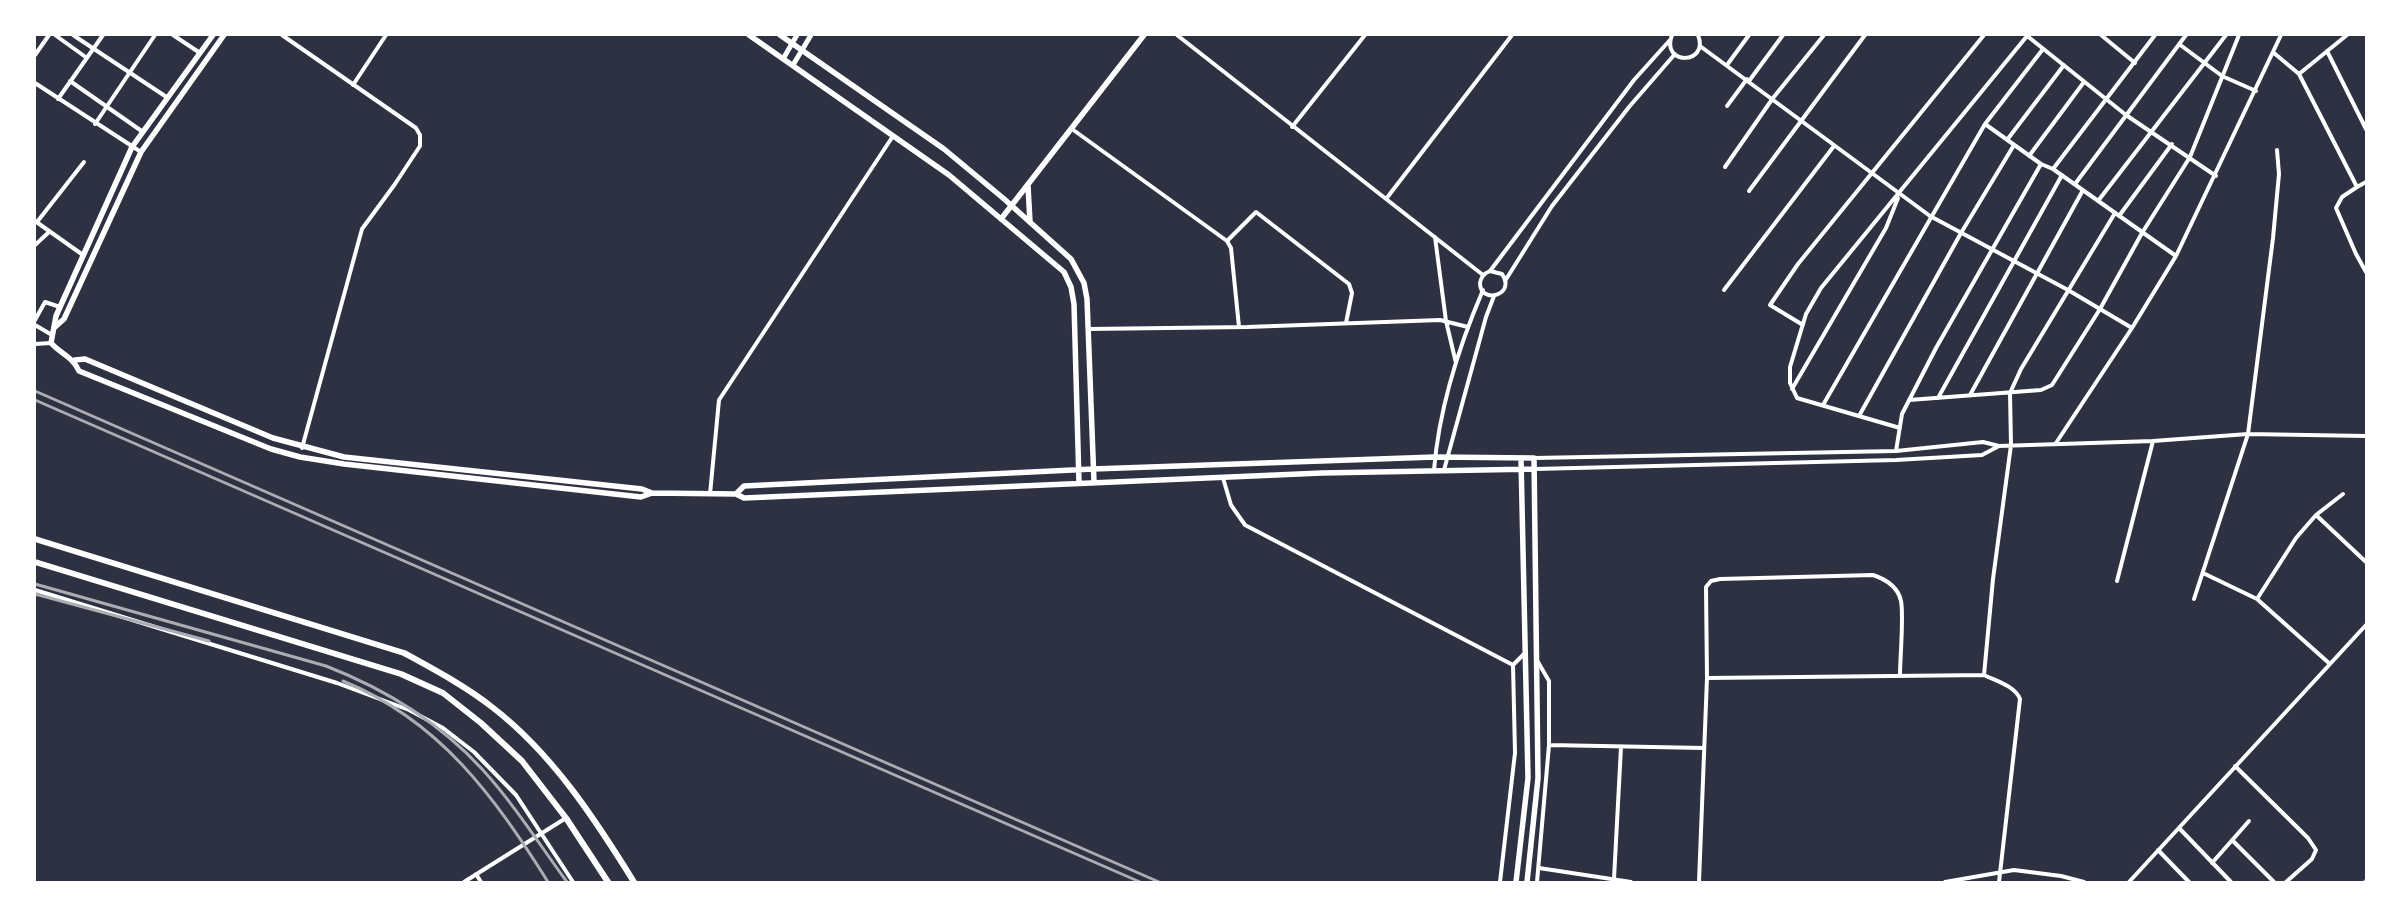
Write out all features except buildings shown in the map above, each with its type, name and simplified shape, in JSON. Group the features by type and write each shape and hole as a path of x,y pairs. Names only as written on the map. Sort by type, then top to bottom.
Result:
{"main road":[{"path":"213,35 132,147 60,308 51,343 58,351 75,360 85,358 273,438 302,448 344,458 642,488 652,494"},
{"path":"55,327 64,319 141,152 224,35"},
{"path":"750,35 949,175 1064,272 1071,287 1074,304 1080,483"},
{"path":"780,35 944,148 1071,259 1079,270 1085,285 1094,482"},
{"path":"1001,218 1028,186 1144,35"},
{"path":"1028,186 1030,222"},
{"path":"75,360 79,371 271,449 300,457 626,497 641,497 652,494 736,494 744,498 1094,482 1535,468"},
{"path":"300,457 302,448"},
{"path":"736,494 744,486 1094,469 1435,458 1534,458 1538,778 1527,882"},
{"path":"1516,882 1528,778 1521,458"},
{"path":"549,488 550,479"},
{"path":"35,539 404,653 450,678 493,707 535,746 582,803 634,882"},
{"path":"35,562 401,674 443,694 481,723 522,761 566,818 608,882"}],"street":[{"path":"35,55 49,35"},
{"path":"55,35 87,58"},
{"path":"73,35 168,98"},
{"path":"58,99 103,35"},
{"path":"95,124 155,35"},
{"path":"173,35 200,53"},
{"path":"282,35 416,128 420,135 420,146 395,184 362,228 302,448"},
{"path":"353,84 386,35"},
{"path":"783,59 797,35"},
{"path":"793,65 811,35"},
{"path":"1177,35 1292,127 1484,275"},
{"path":"1292,127 1365,35"},
{"path":"1386,199 1512,35"},
{"path":"1494,296 1483,290 1480,282 1484,275 1490,271 1634,80 1670,40 1672,35"},
{"path":"1670,40 1675,54 1679,57 1690,58 1698,51 1700,46 1698,35"},
{"path":"1727,65 1749,35"},
{"path":"1727,106 1783,35"},
{"path":"1725,167 1773,98 1824,35"},
{"path":"1749,191 1866,35"},
{"path":"1803,325 1770,305 1798,264 1984,35"},
{"path":"2101,35 2135,63"},
{"path":"2075,184 2186,35"},
{"path":"2098,201 2150,130 2226,35"},
{"path":"1909,400 2041,390 2052,385 2100,309 2142,233 2190,157 2240,35"},
{"path":"2056,443 2132,328 2176,256 2216,176 2281,35"},
{"path":"2299,74 2347,35"},
{"path":"1900,428 1797,398 1792,390 1790,367 1806,314 1821,288 1900,194 2027,36 2126,115 2172,144 2216,176"},
{"path":"2053,169 2154,36"},
{"path":"2179,44 2206,62 2222,76 2256,91"},
{"path":"1700,46 1773,98 1834,146 1930,216 2068,290 2132,328"},
{"path":"1822,405 1985,124 2043,49"},
{"path":"2327,51 2366,130"},
{"path":"2274,53 2299,74 2357,187"},
{"path":"1444,470 1494,296 1501,292 1505,281 1552,206 1630,107 1675,54"},
{"path":"2007,140 2064,65"},
{"path":"70,81 143,132"},
{"path":"2030,156 2084,82"},
{"path":"35,83 95,124 141,152"},
{"path":"1985,124 2041,164 2062,175 2176,256"},
{"path":"1072,129 1227,241 1231,248 1239,327"},
{"path":"710,494 719,400 893,136"},
{"path":"1984,675 1993,578 2011,446 2010,393 2021,369 2068,290 2117,214 2172,144"},
{"path":"1859,416 1961,233 2014,145"},
{"path":"1724,290 1834,146"},
{"path":"2194,599 2248,434 2273,238 2279,174 2277,150"},
{"path":"83,255 36,222 84,162"},
{"path":"1896,451 1902,414 1909,400 2041,164"},
{"path":"1938,398 2062,175"},
{"path":"2366,182 2342,197 2336,208 2366,272"},
{"path":"1970,395 2083,190"},
{"path":"1792,390 1886,228 1900,194"},
{"path":"1227,241 1256,212 1349,284 1352,294 1346,323"},
{"path":"35,245 50,232"},
{"path":"1435,237 1446,321 1456,365"},
{"path":"1490,271 1498,272 1505,281"},
{"path":"1434,470 1456,365 1468,327 1483,290"},
{"path":"35,320 45,302 60,308"},
{"path":"1088,329 1446,321 1468,327"},
{"path":"35,325 53,336"},
{"path":"35,344 51,343"},
{"path":"1534,458 1896,451 1983,442 1999,446 2011,446 2153,441 2248,434 2366,436"},
{"path":"2117,581 2153,441"},
{"path":"1535,468 1896,460 1982,455 1999,446"},
{"path":"1222,478 1231,505 1245,525 1513,666"},
{"path":"2257,599 2291,545 2316,515 2343,494"},
{"path":"2316,515 2366,562"},
{"path":"2203,573 2257,599 2330,664"},
{"path":"1699,882 1707,678 1706,587 1711,581 1720,579 1873,575 1887,581 1901,601 1900,676"},
{"path":"35,590 337,683 409,710 443,728 474,752 516,795 573,882"},
{"path":"2129,882 2366,625"},
{"path":"1500,882 1515,753 1513,666 1526,652"},
{"path":"1536,660 1549,681 1549,745 1537,882"},
{"path":"1707,678 1984,675 2011,688 2018,694 2020,700 1999,882"},
{"path":"1549,745 1704,748"},
{"path":"1614,879 1621,747"},
{"path":"2234,766 2308,838 2316,850 2312,858 2286,882"},
{"path":"464,882 566,818"},
{"path":"2212,863 2249,821"},
{"path":"2179,828 2231,882"},
{"path":"2232,840 2274,882"},
{"path":"2158,850 2189,882"},
{"path":"1539,868 1632,882"},
{"path":"1945,882 2014,870 2061,876 2084,882"},
{"path":"476,874 481,882"}],"railway":[{"path":"35,391 1159,882"},
{"path":"35,400 1140,882"},
{"path":"35,584 326,666 390,696 448,736 482,769 516,810 567,882"},
{"path":"35,594 209,641"},
{"path":"343,681 377,698 408,717 462,764 507,820 548,882"}]}
